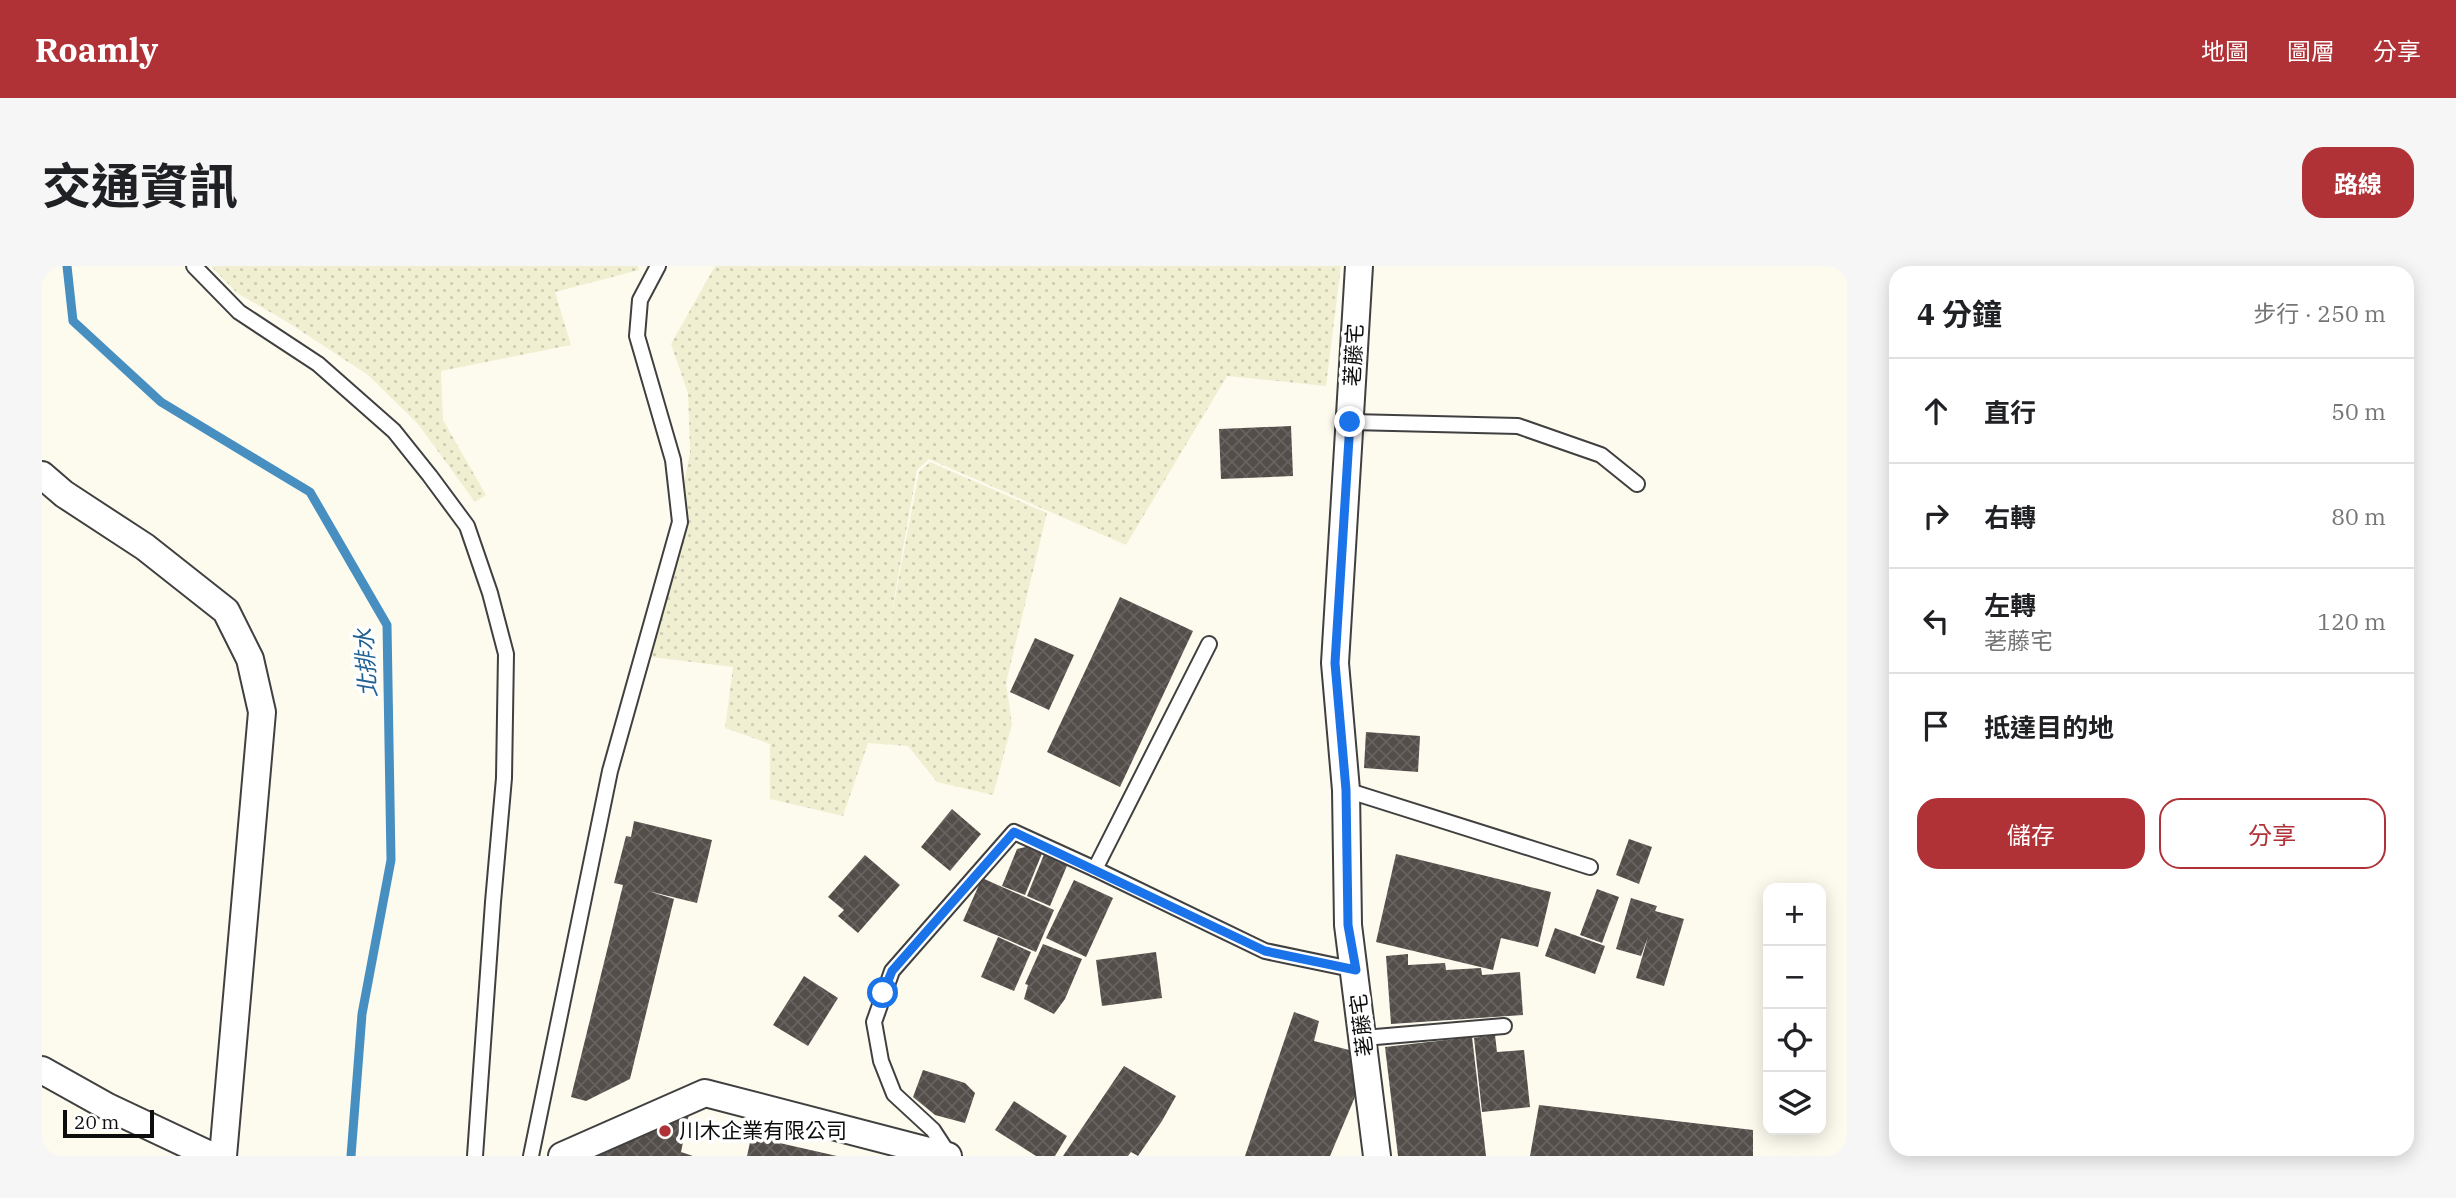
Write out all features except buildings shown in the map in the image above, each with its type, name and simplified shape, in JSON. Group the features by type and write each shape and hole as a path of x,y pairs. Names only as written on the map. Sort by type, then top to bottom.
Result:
{"street":[{"name":"荖藤宅","path":"1359,266 1335,663 1346,790 1348,925 1356,970 1377,1156"},
{"path":"42,475 64,494 145,547 226,611 250,659 262,712 223,1156"},
{"path":"42,1070 108,1107 212,1156"},
{"path":"562,1156 705,1093 949,1156"}],"lane":[{"path":"194,266 239,312 318,365 394,431 467,526 490,593 506,654 504,778 475,1156"},
{"path":"531,1156 610,771 680,522 673,460 637,336 640,300 659,266"},
{"path":"1350,422 1518,426 1601,455 1637,484"},
{"path":"1095,869 1209,644"},
{"path":"1346,790 1590,867"},
{"path":"949,1156 933,1130 894,1094 881,1061 874,1023 892,971 1014,832 1265,951 1356,970"},
{"path":"1364,1038 1504,1026"}],"shaded area":[{"path":"211,266 638,266 639,270 555,292 571,345 441,371 443,420 486,495 475,502 418,424 368,375 289,323 237,293"},
{"path":"715,266 1341,266 1326,386 1227,376 1126,545 929,459 917,470 886,645 919,472 930,462 1047,513 1006,683 1012,724 993,795 937,782 908,746 868,743 843,816 770,799 770,744 725,728 733,667 651,657 690,452 688,393 671,344"}],"waterway":[{"name":"北排水","path":"67,266 73,321 161,402 310,492 387,625 391,860 362,1014 351,1156"}],"place":[{"name":"川木企業有限公司","path":"665,1131"}],"route":[{"path":"883,993 892,971 1014,832 1265,951 1356,970 1348,925 1346,790 1335,663 1350,422"}]}
